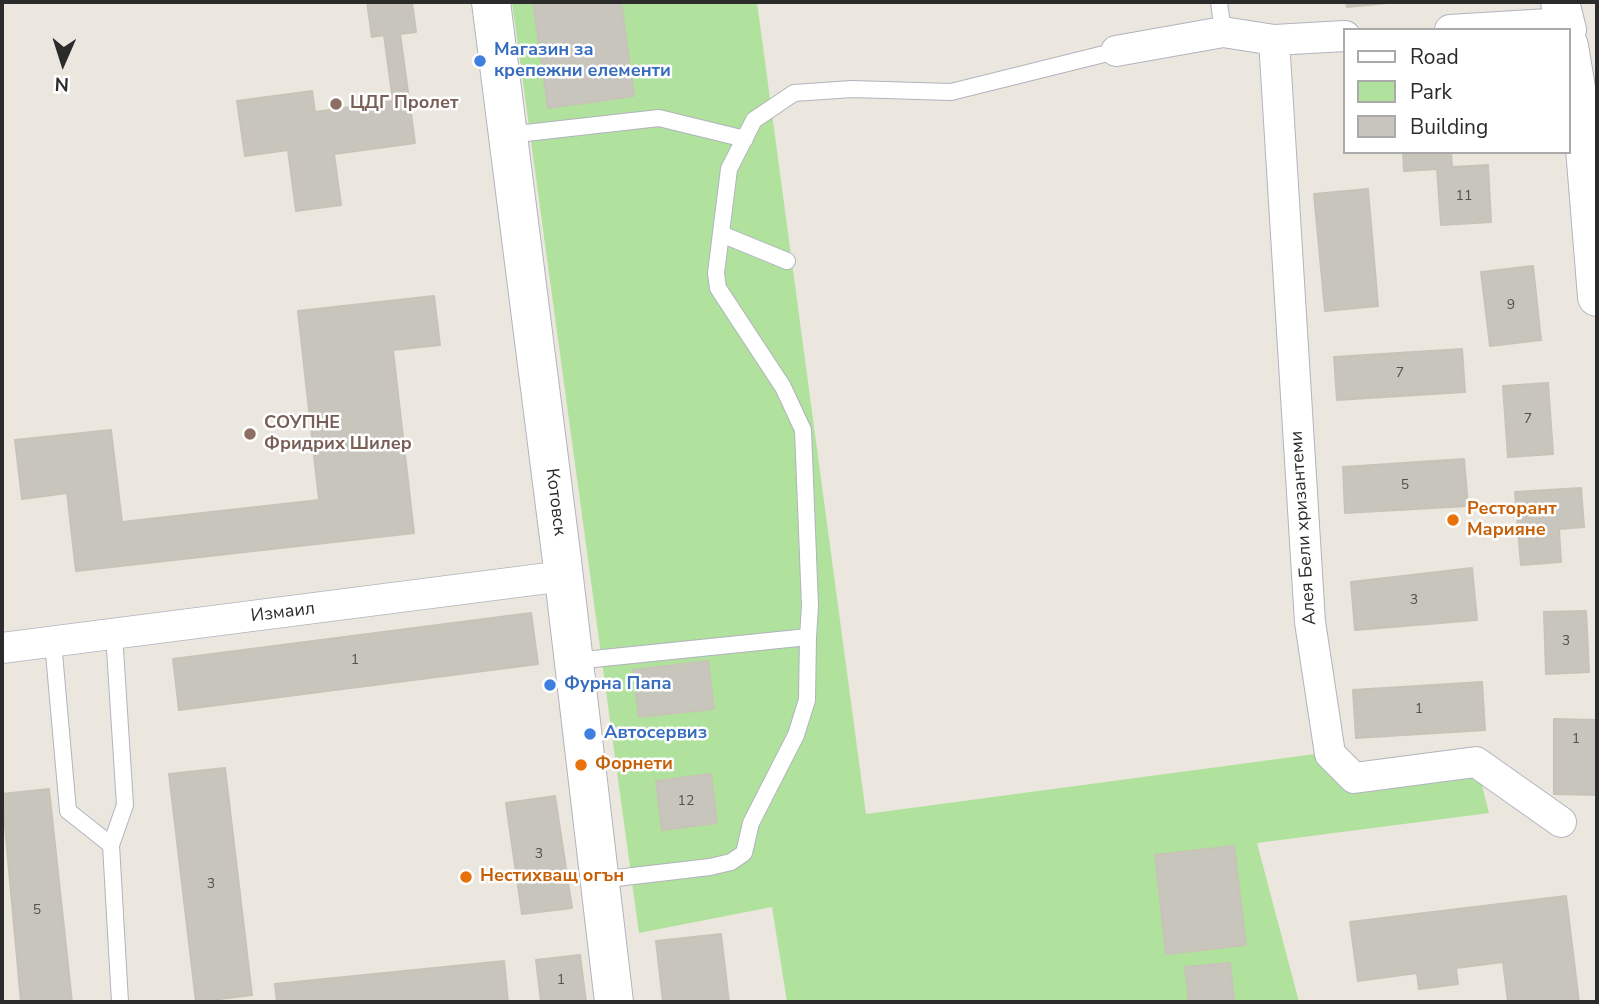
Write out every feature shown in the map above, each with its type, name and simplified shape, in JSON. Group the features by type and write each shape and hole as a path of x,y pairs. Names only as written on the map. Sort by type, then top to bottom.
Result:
{"street":[{"name":"Котовск","path":"491,2 564,576 614,1002"},
{"path":"1496,28 1565,25"},
{"path":"1116,51 1223,32 1274,40 1344,36"},
{"name":"Алея Бели хризантеми","path":"1274,40 1310,622 1330,754 1354,778 1476,762 1561,822"},
{"path":"1571,50 1591,133 1597,298"},
{"name":"Измаил","path":"2,648 564,576"}],"lane":[{"path":"1219,2 1223,32"},
{"path":"599,880 710,867 731,862 744,853 751,823 796,735 807,700 810,606 803,430 783,387 718,288 716,273 729,169 754,120 794,93 866,89 951,92 1116,51"},
{"path":"508,135 659,118 745,139"},
{"path":"721,234 787,261"},
{"path":"114,634 125,805 111,845 120,1002"},
{"path":"574,661 808,637"},
{"path":"52,642 68,811 111,845"}],"green space":[{"path":"512,2 757,2 866,814 1330,752 1354,778 1476,762 1489,813 1257,843 1299,1002 787,1002 772,907 639,933"}],"building":[{"path":"367,2 412,2 416,32 400,34 415,143 334,154 341,205 296,211 288,150 245,156 237,101 312,91 315,112 393,101 384,35 372,37"},
{"path":"533,2 621,2 634,96 548,108"},
{"path":"1346,2 1398,2 1347,7"},
{"path":"1403,154 1451,154 1452,167 1488,165 1491,222 1441,225 1437,169 1404,171"},
{"path":"1368,189 1378,306 1325,311 1314,194"},
{"path":"1533,266 1541,340 1490,346 1481,272"},
{"path":"434,296 440,345 393,350 414,533 76,571 67,493 22,499 15,440 111,430 122,522 319,500 298,311"},
{"path":"1462,349 1465,392 1337,400 1334,357"},
{"path":"1548,383 1553,454 1508,457 1503,386"},
{"path":"1464,459 1468,506 1345,513 1343,467"},
{"path":"1581,488 1584,527 1559,529 1561,562 1521,565 1515,492"},
{"path":"1472,568 1477,620 1355,630 1351,582"},
{"path":"1586,611 1589,672 1546,674 1544,612"},
{"path":"531,613 538,664 179,710 173,659"},
{"path":"708,661 714,709 639,717 633,670"},
{"path":"1482,682 1485,730 1356,738 1353,690"},
{"path":"1554,719 1597,720 1597,795 1554,794"},
{"path":"225,768 252,995 196,1002 169,774"},
{"path":"711,774 717,823 662,830 656,781"},
{"path":"49,789 72,1002 21,1002 2,794"},
{"path":"555,796 572,908 522,914 506,803"},
{"path":"1234,846 1246,945 1166,954 1155,855"},
{"path":"1566,896 1579,1002 1508,1002 1503,962 1456,968 1458,984 1419,989 1417,973 1358,981 1350,922"},
{"path":"721,934 729,1002 663,1002 656,941"},
{"path":"580,955 586,1002 541,1002 536,960"},
{"path":"504,961 508,1002 277,1002 275,984"},
{"path":"1230,963 1234,1002 1189,1002 1185,967"}],"place":[{"name":"Магазин за крепежни елементи","path":"480,61"},
{"name":"ЦДГ Пролет","path":"336,104"},
{"name":"СОУПНЕ Фридрих Шилер","path":"250,434"},
{"name":"Ресторант Марияне","path":"1453,520"},
{"name":"Фурна Папа","path":"550,685"},
{"name":"Автосервиз","path":"590,734"},
{"name":"Форнети","path":"581,765"},
{"name":"Нестихващ огън","path":"466,877"}]}
